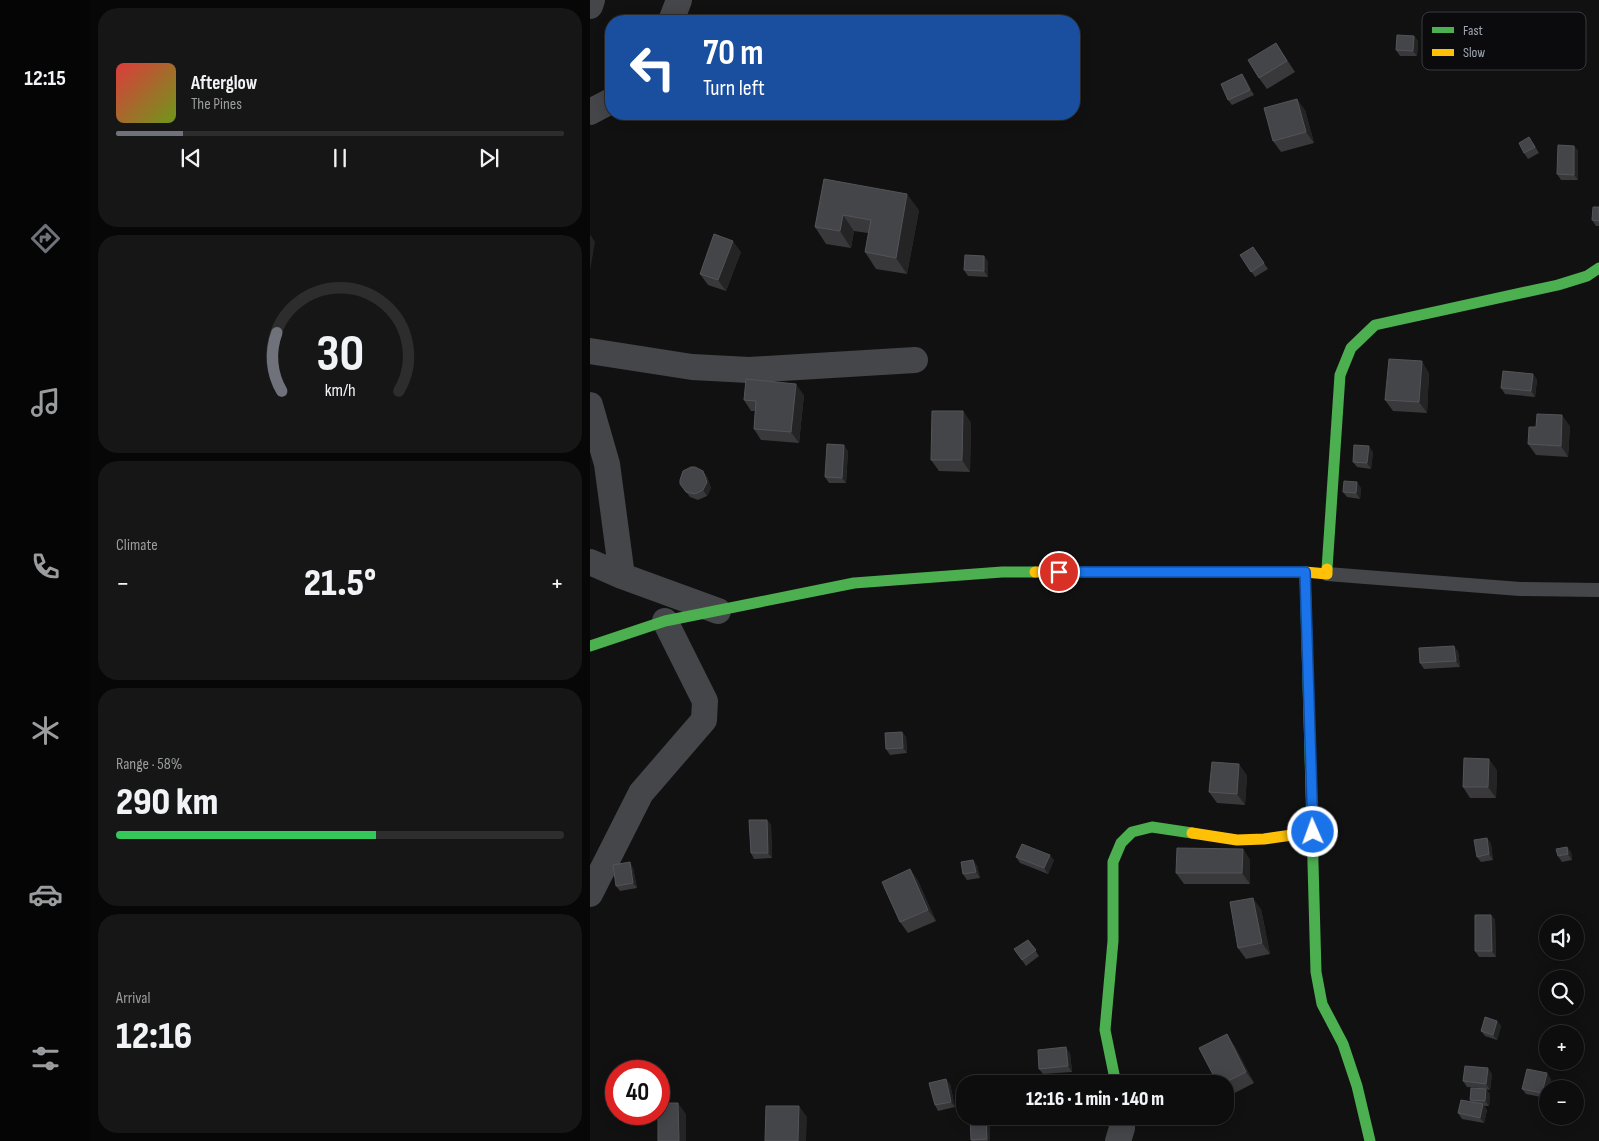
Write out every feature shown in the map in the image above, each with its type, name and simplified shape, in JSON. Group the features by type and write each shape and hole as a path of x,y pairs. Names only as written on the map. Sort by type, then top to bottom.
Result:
{"street":[{"path":"590,6 592,0"},
{"path":"673,15 679,0"},
{"path":"590,112 605,104"},
{"path":"590,646 666,621 854,583 1002,572 1305,572 1327,574 1340,375 1351,348 1375,325 1558,285 1587,276 1599,268"},
{"path":"590,351 692,367 749,370 915,360"},
{"path":"590,406 607,464 622,576"},
{"path":"590,562 622,576 718,611"},
{"path":"1305,572 1316,972 1322,1004 1346,1052 1357,1086 1370,1141"},
{"path":"590,894 641,794 704,720 705,701 666,621"},
{"path":"1114,1075 1105,1030 1114,941 1113,862 1120,843 1132,832 1152,827 1237,840 1264,839 1313,832"},
{"path":"1118,1141 1122,1125"}],"lane":[{"path":"1327,574 1484,587 1599,590"}],"building":[{"path":"1397,35 1414,36 1413,51 1396,50"},
{"path":"1276,43 1287,61 1259,78 1248,60"},
{"path":"1242,74 1250,90 1228,100 1221,84"},
{"path":"1297,99 1306,132 1273,141 1264,108"},
{"path":"1529,137 1535,147 1524,153 1519,143"},
{"path":"1558,145 1574,146 1574,175 1557,174"},
{"path":"824,179 907,194 896,258 865,252 871,220 843,215 840,231 815,227"},
{"path":"1593,207 1599,207 1599,221 1592,220"},
{"path":"714,234 733,241 718,280 700,274"},
{"path":"1253,247 1264,263 1251,272 1240,255"},
{"path":"965,255 984,256 984,271 964,270"},
{"path":"1389,359 1422,361 1419,402 1385,400"},
{"path":"1503,371 1533,374 1531,391 1501,388"},
{"path":"746,379 796,384 791,432 754,429 756,401 744,400"},
{"path":"932,411 963,411 962,460 931,460"},
{"path":"1537,414 1562,415 1561,446 1528,444 1529,427 1536,427"},
{"path":"827,444 844,445 842,478 825,477"},
{"path":"1354,445 1369,446 1367,463 1353,462"},
{"path":"691,467 703,471 707,482 703,490 695,494 686,492 680,484 683,471"},
{"path":"1344,481 1357,482 1356,493 1343,492"},
{"path":"1454,646 1456,661 1420,663 1419,648"},
{"path":"902,732 903,748 886,749 885,733"},
{"path":"1464,758 1489,759 1488,787 1463,787"},
{"path":"1212,762 1239,764 1237,794 1209,792"},
{"path":"749,820 767,820 768,853 751,853"},
{"path":"1487,838 1489,854 1477,857 1474,840"},
{"path":"1022,844 1050,855 1044,868 1016,857"},
{"path":"1567,847 1568,854 1558,856 1556,849"},
{"path":"1177,848 1243,849 1242,873 1176,873"},
{"path":"973,860 976,872 963,874 961,862"},
{"path":"630,862 633,883 616,886 613,865"},
{"path":"910,869 928,910 900,922 882,882"},
{"path":"1253,898 1262,943 1238,948 1230,902"},
{"path":"1475,915 1491,915 1492,951 1475,951"},
{"path":"1028,940 1036,950 1022,960 1014,949"},
{"path":"1485,1017 1497,1021 1493,1035 1481,1031"},
{"path":"1227,1034 1246,1072 1234,1078 1234,1075 1213,1075 1199,1048"},
{"path":"1066,1047 1068,1066 1039,1069 1038,1050"},
{"path":"1465,1066 1488,1068 1486,1084 1463,1081"},
{"path":"1527,1069 1547,1073 1545,1080 1539,1080 1539,1092 1522,1089"},
{"path":"946,1079 951,1102 935,1105 929,1083"},
{"path":"1471,1088 1486,1089 1485,1101 1470,1100"},
{"path":"1461,1100 1483,1104 1480,1118 1458,1113"},
{"path":"670,1103 678,1103 679,1141 658,1141 658,1125 670,1125"},
{"path":"766,1106 799,1106 798,1141 765,1141"},
{"path":"970,1125 986,1125 987,1139 971,1140"}],"traffic: fast":[{"path":"1327,569 1340,375 1351,348 1375,325 1558,285 1587,276 1599,268"},
{"path":"590,646 665,621 854,583 1002,572 1035,572"},
{"path":"1305,572 1316,972 1322,1004 1343,1044 1357,1086 1370,1141"},
{"path":"1114,1075 1105,1030 1113,941 1113,862 1121,843 1132,832 1152,827 1192,833"}],"traffic: slow":[{"path":"1035,572 1305,572 1327,574 1327,569"},
{"path":"1192,833 1237,840 1264,839 1313,832"}],"route":[{"path":"1059,572 1305,572 1313,832"}]}
